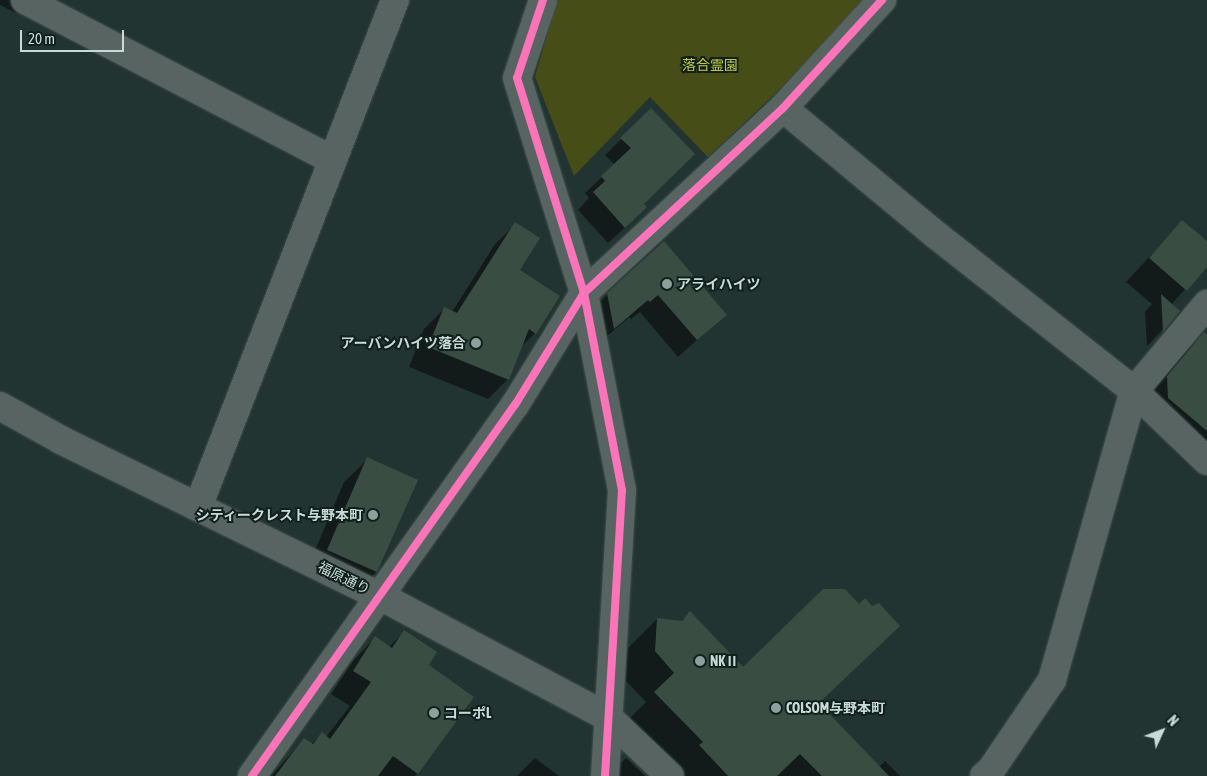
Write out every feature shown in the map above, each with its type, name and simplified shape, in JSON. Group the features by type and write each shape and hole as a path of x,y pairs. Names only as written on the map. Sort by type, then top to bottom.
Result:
{"street":[{"path":"25,0 333,160"},
{"path":"198,506 395,0"},
{"path":"543,0 517,78 584,293 622,490 605,776"},
{"path":"252,776 515,406 584,293 783,108 882,0"},
{"path":"783,108 936,235 1134,391 1207,461"},
{"path":"984,776 991,770 1052,680 1134,391 1207,304"},
{"name":"福原通り","path":"0,406 61,440 380,596 609,718 670,776"}],"green space":[{"name":"落合霊園","path":"557,0 866,0 776,93 708,157 650,97 574,176 535,77"}],"building":[{"path":"651,108 695,154 644,204 647,207 625,228 593,192 605,181 601,176 631,148 620,138"},
{"path":"1182,220 1207,241 1207,267 1187,291 1149,258"},
{"path":"515,222 540,238 520,270 560,296 536,334 529,329 509,380 428,347 444,307 457,313"},
{"name":"アライハイツ","path":"664,241 727,315 697,340 658,295 650,302 648,300 614,329 607,293"},
{"path":"1161,294 1180,311 1163,332"},
{"path":"1204,332 1207,335 1207,431 1168,398 1167,376"},
{"name":"シティークレスト与野本町","path":"367,457 418,480 377,572 327,550"},
{"path":"823,589 845,589 859,604 865,598 872,606 879,603 900,626 819,703 889,776 822,776 800,754 777,776 728,776 699,745 703,742 654,692 674,673 655,651 657,618 682,621 690,611 743,667"},
{"path":"404,630 437,652 429,665 474,697 418,774 393,756 378,776 275,776 304,738 313,744 322,732 330,739 371,682 353,671 375,636 392,648"}],"cycle path":[{"path":"543,0 517,78 584,293 622,490 605,776"},
{"path":"252,776 515,405 584,293 783,108 882,0"}],"place":[{"name":"アライハイツ","path":"667,284"},
{"name":"アーバンハイツ落合","path":"476,343"},
{"name":"シティークレスト与野本町","path":"373,515"},
{"name":"NKⅡ","path":"700,661"},
{"name":"COLSOM与野本町","path":"776,708"},
{"name":"コーポL","path":"434,713"}]}
